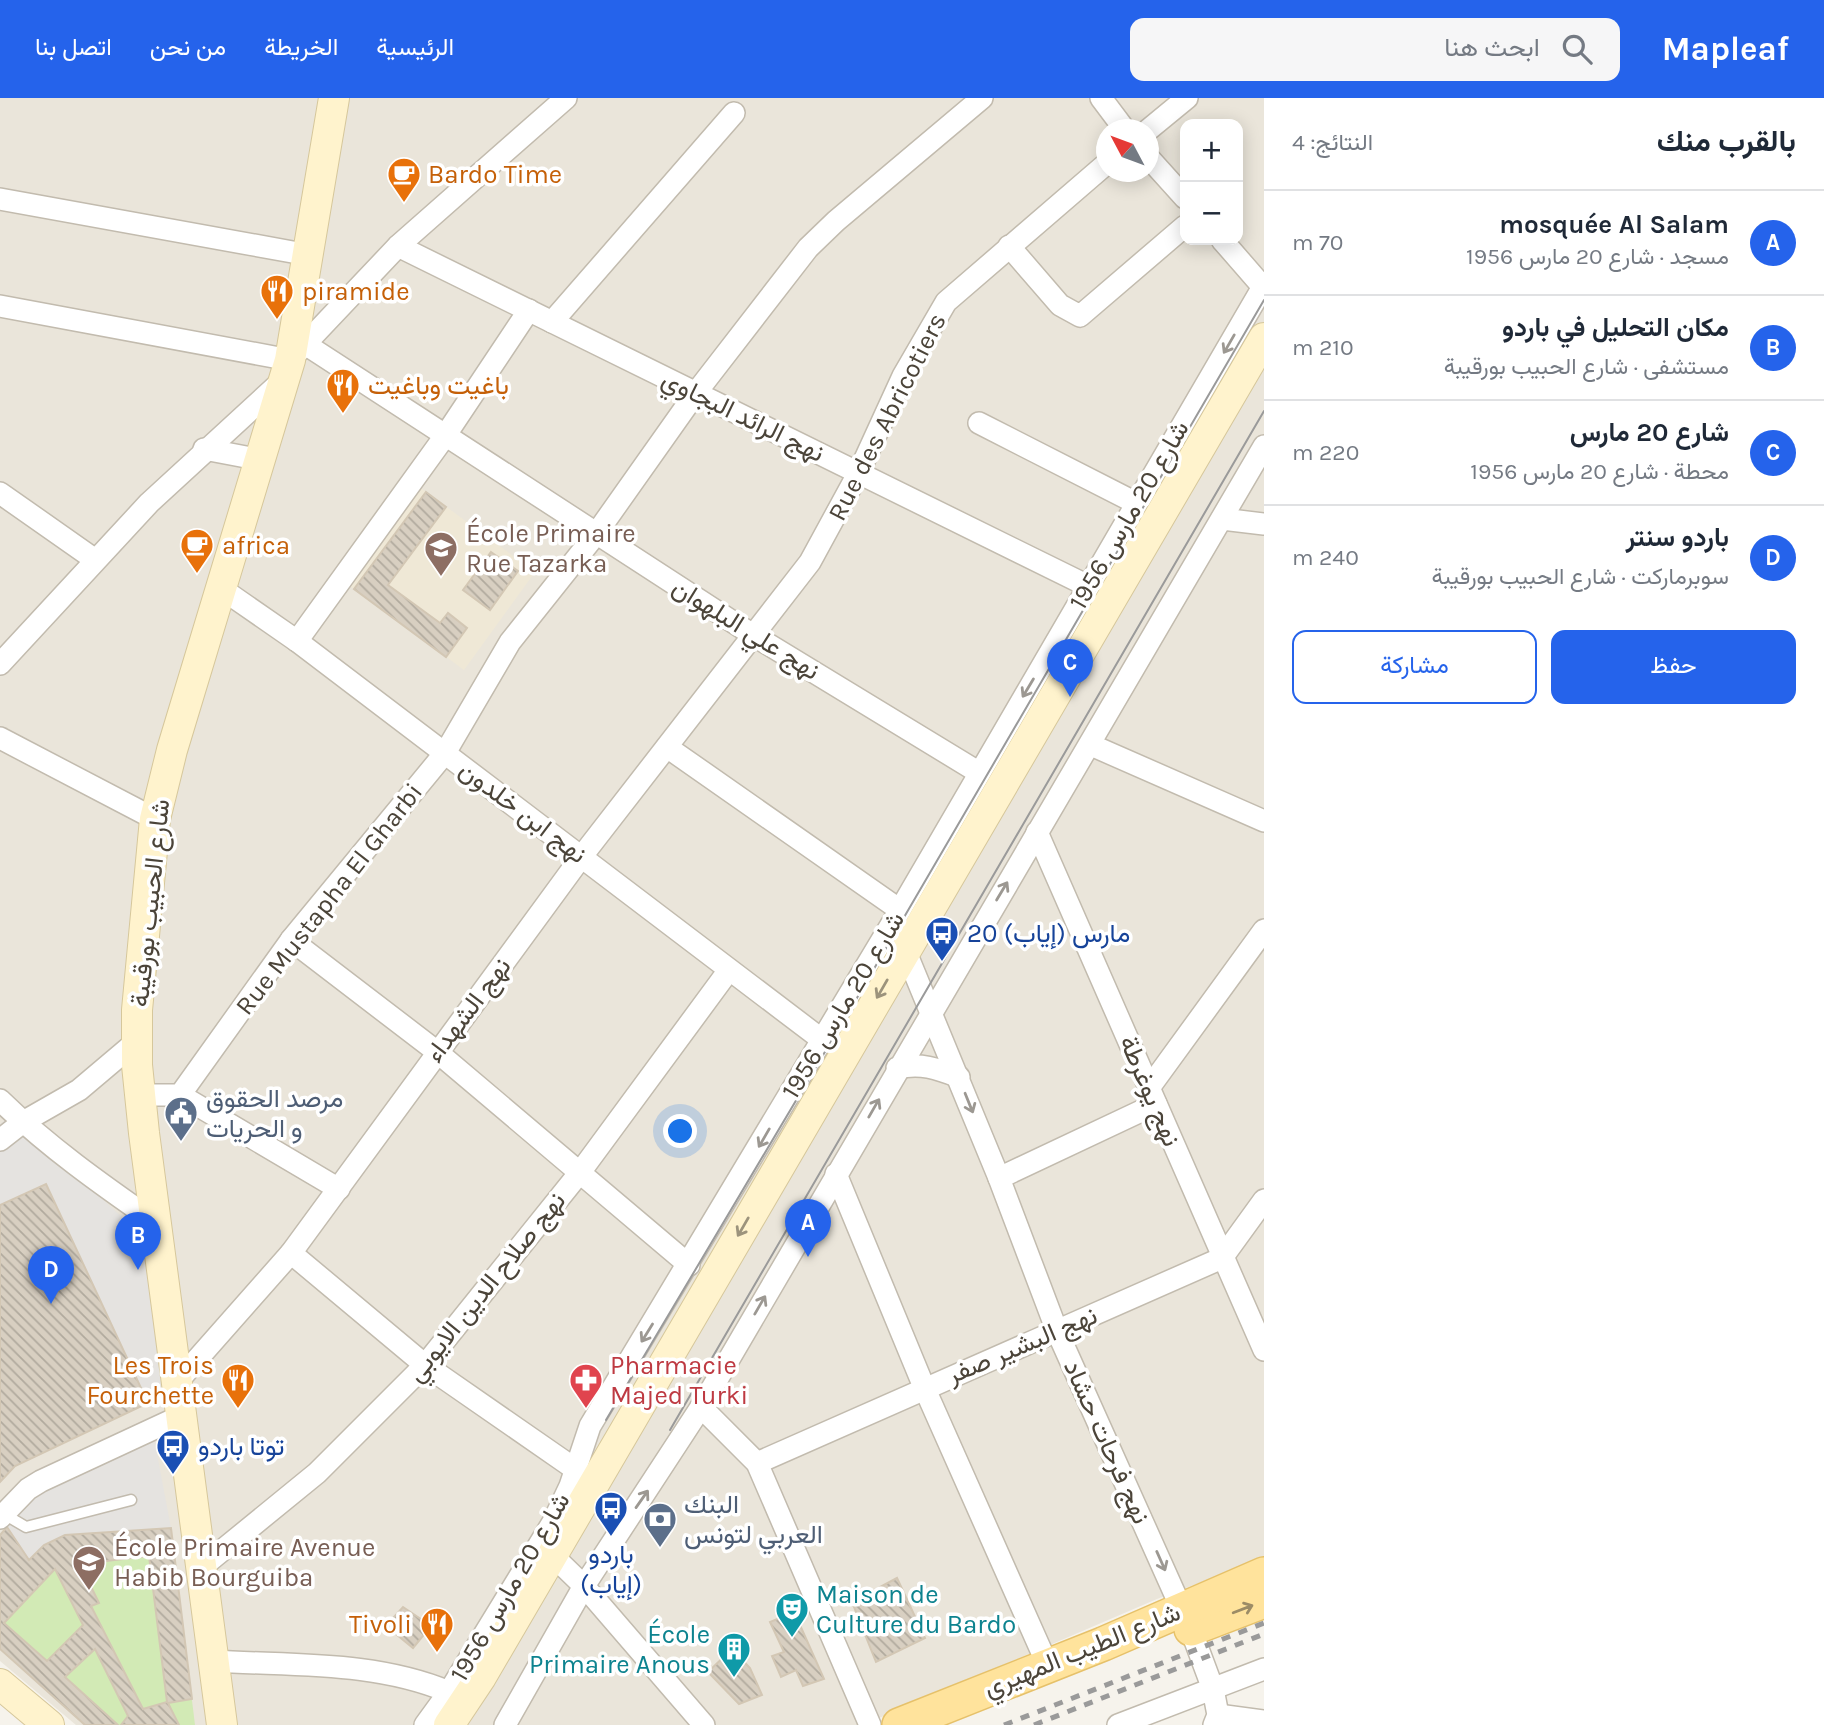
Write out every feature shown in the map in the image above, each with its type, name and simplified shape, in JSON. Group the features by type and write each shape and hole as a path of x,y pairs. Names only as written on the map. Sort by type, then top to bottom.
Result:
{"main road":[{"name":"شارع الحبيب بورقيبة","path":"222,1725 140,1095 137,1041 149,903 149,860 155,819 172,750 293,361 334,98"},
{"name":"شارع 20 مارس 1956","path":"1002,807 1264,338"},
{"name":"شارع 20 مارس 1956","path":"475,1725 564,1575 910,960 1264,378"},
{"name":"شارع الطيب المهيري","path":"952,1725 1186,1620 1264,1574"},
{"name":"شارع 20 مارس 1956","path":"449,1725 481,1677 564,1575"},
{"name":"شارع الطيب المهيري","path":"899,1725 1048,1666 1186,1620 1264,1601"},
{"path":"0,1684 49,1725"}],"street":[{"path":"0,664 94,559 293,361 398,246 546,107 566,98"},
{"name":"Rue Mustapha El Gharbi","path":"180,1095 291,940 444,753 510,642 596,534 695,394 820,235 982,98"},
{"path":"1101,98 1117,119"},
{"path":"1159,122 1187,98"},
{"path":"552,322 734,113"},
{"path":"1159,168 1180,192"},
{"name":"Rue des Abricotiers","path":"753,635 818,549 859,472 903,376 937,315 957,291 1096,173"},
{"path":"0,199 309,255"},
{"path":"1009,246 1060,305 1080,316 1180,230"},
{"path":"1227,245 1264,286"},
{"name":"نهج الرائد البجاوي","path":"398,246 1088,586"},
{"name":"شارع 20 مارس 1956","path":"425,1725 449,1692 557,1514 602,1406 900,910 978,772 1264,286"},
{"path":"0,306 293,361"},
{"path":"297,641 445,436 529,310"},
{"name":"نهج علي البلهوان","path":"293,361 445,436 753,635 978,772"},
{"path":"979,424 1136,503"},
{"name":"شارع 20 مارس 1956","path":"505,1725 564,1575 701,1407 897,1068 1091,745 1264,446"},
{"path":"204,449 262,460"},
{"path":"0,493 94,559"},
{"path":"1222,519 1264,524"},
{"name":"نهج ابن خلدون","path":"222,589 297,641 821,1039"},
{"name":"نهج الشهداء","path":"178,1381 291,1253 436,1051 753,635"},
{"path":"2,743 155,819"},
{"path":"1091,745 1264,821"},
{"path":"667,747 900,910"},
{"name":"نهج يوغرطة","path":"1037,832 1264,1350"},
{"path":"999,1178 1153,1096 1264,930"},
{"path":"291,940 436,1051 689,1265"},
{"name":"نهج فرحات حشاد","path":"910,960 959,1077 1057,1331 1186,1620 1213,1689 1216,1720"},
{"name":"نهج صلاح الدين الايوبي","path":"203,1566 317,1473 425,1364 581,1171 729,970"},
{"path":"0,1140 23,1122 79,1090 137,1041"},
{"path":"897,1068 914,1064 931,1066 959,1077"},
{"path":"140,1095 180,1095 339,1189"},
{"path":"0,1100 23,1122 98,1182 157,1223"},
{"path":"836,1174 924,1387 1048,1666"},
{"path":"1222,1258 1264,1200"},
{"path":"291,1253 425,1364 575,1469"},
{"name":"نهج البشير صفر","path":"757,1463 924,1387 1222,1258"},
{"path":"701,1407 757,1463 870,1725"},
{"path":"2,1516 41,1481 181,1416"},
{"path":"564,1575 704,1725"},
{"path":"215,1661 376,1670 410,1677 449,1692"},
{"path":"1118,1725 1264,1669"},
{"path":"1216,1720 1264,1721"}],"lane":[{"path":"2,1516 26,1527 131,1500"}],"shaded area":[{"path":"0,98 1264,98 1264,1558 1157,1599 863,1725 76,1725 0,1661"},
{"name":"École Primaire Rue Tazarka","path":"418,486 535,572 464,670 347,584"},
{"path":"11,1116 146,1239 167,1403 148,1403 46,1184 0,1205 0,1124"},
{"path":"154,1438 171,1528 65,1535 44,1545 29,1560 7,1527 33,1497"}],"green space":[{"name":"École Primaire Avenue Habib Bourguiba","path":"33,1497 171,1528 195,1725 85,1725 0,1649 0,1535"}],"building":[{"path":"426,492 446,507 388,585 440,623 448,613 467,628 446,657 354,589"},
{"path":"491,552 518,571 490,610 463,590"},
{"path":"46,1184 148,1403 15,1466 0,1482 0,1205"},
{"path":"7,1527 29,1560 44,1545 65,1535 171,1528 192,1699 168,1703 179,1725 121,1725 128,1716 95,1649 65,1677 118,1725 85,1725 0,1649 0,1535","holes":["149,1556 167,1702 143,1709 91,1606 99,1603 80,1564","55,1569 83,1625 47,1661 4,1623"]},
{"path":"897,1578 925,1638 876,1662 852,1602"},
{"path":"403,1607 431,1626 413,1648 386,1626"},
{"name":"Maison de Culture du Bardo","path":"792,1613 824,1679 803,1686 796,1670 781,1677 772,1656 784,1652 770,1622"},
{"name":"École Primaire Anous","path":"732,1649 750,1668 762,1695 739,1704 708,1672"}],"tram line":[{"path":"606,1420 854,1003 1264,300"},
{"path":"670,1430 1264,411"}],"railway":[{"path":"1004,1725 1264,1623"},
{"path":"1034,1725 1264,1634"}],"place":[{"name":"Bardo Time","path":"404,204"},
{"name":"piramide","path":"277,321"},
{"name":"باغيت وباغيت","path":"343,415"},
{"name":"africa","path":"197,575"},
{"name":"École Primaire Rue Tazarka","path":"441,578"},
{"name":"شارع 20 مارس","path":"1070,697"},
{"name":"20 مارس (إياب)","path":"942,963"},
{"name":"مرصد الحقوق و الحريات","path":"181,1143"},
{"name":"mosquée Al Salam","path":"808,1257"},
{"name":"مكان التحليل في باردو","path":"138,1270"},
{"name":"باردو سنتر","path":"51,1304"},
{"name":"Les Trois Fourchette","path":"238,1410"},
{"name":"Pharmacie Majed Turki","path":"586,1410"},
{"name":"توتا باردو","path":"173,1476"},
{"name":"باردو (إياب)","path":"611,1538"},
{"name":"البنك العربي لتونس","path":"660,1549"},
{"name":"École Primaire Avenue Habib Bourguiba","path":"89,1592"},
{"name":"Maison de Culture du Bardo","path":"792,1639"},
{"name":"Tivoli","path":"437,1654"},
{"name":"École Primaire Anous","path":"734,1679"}]}
